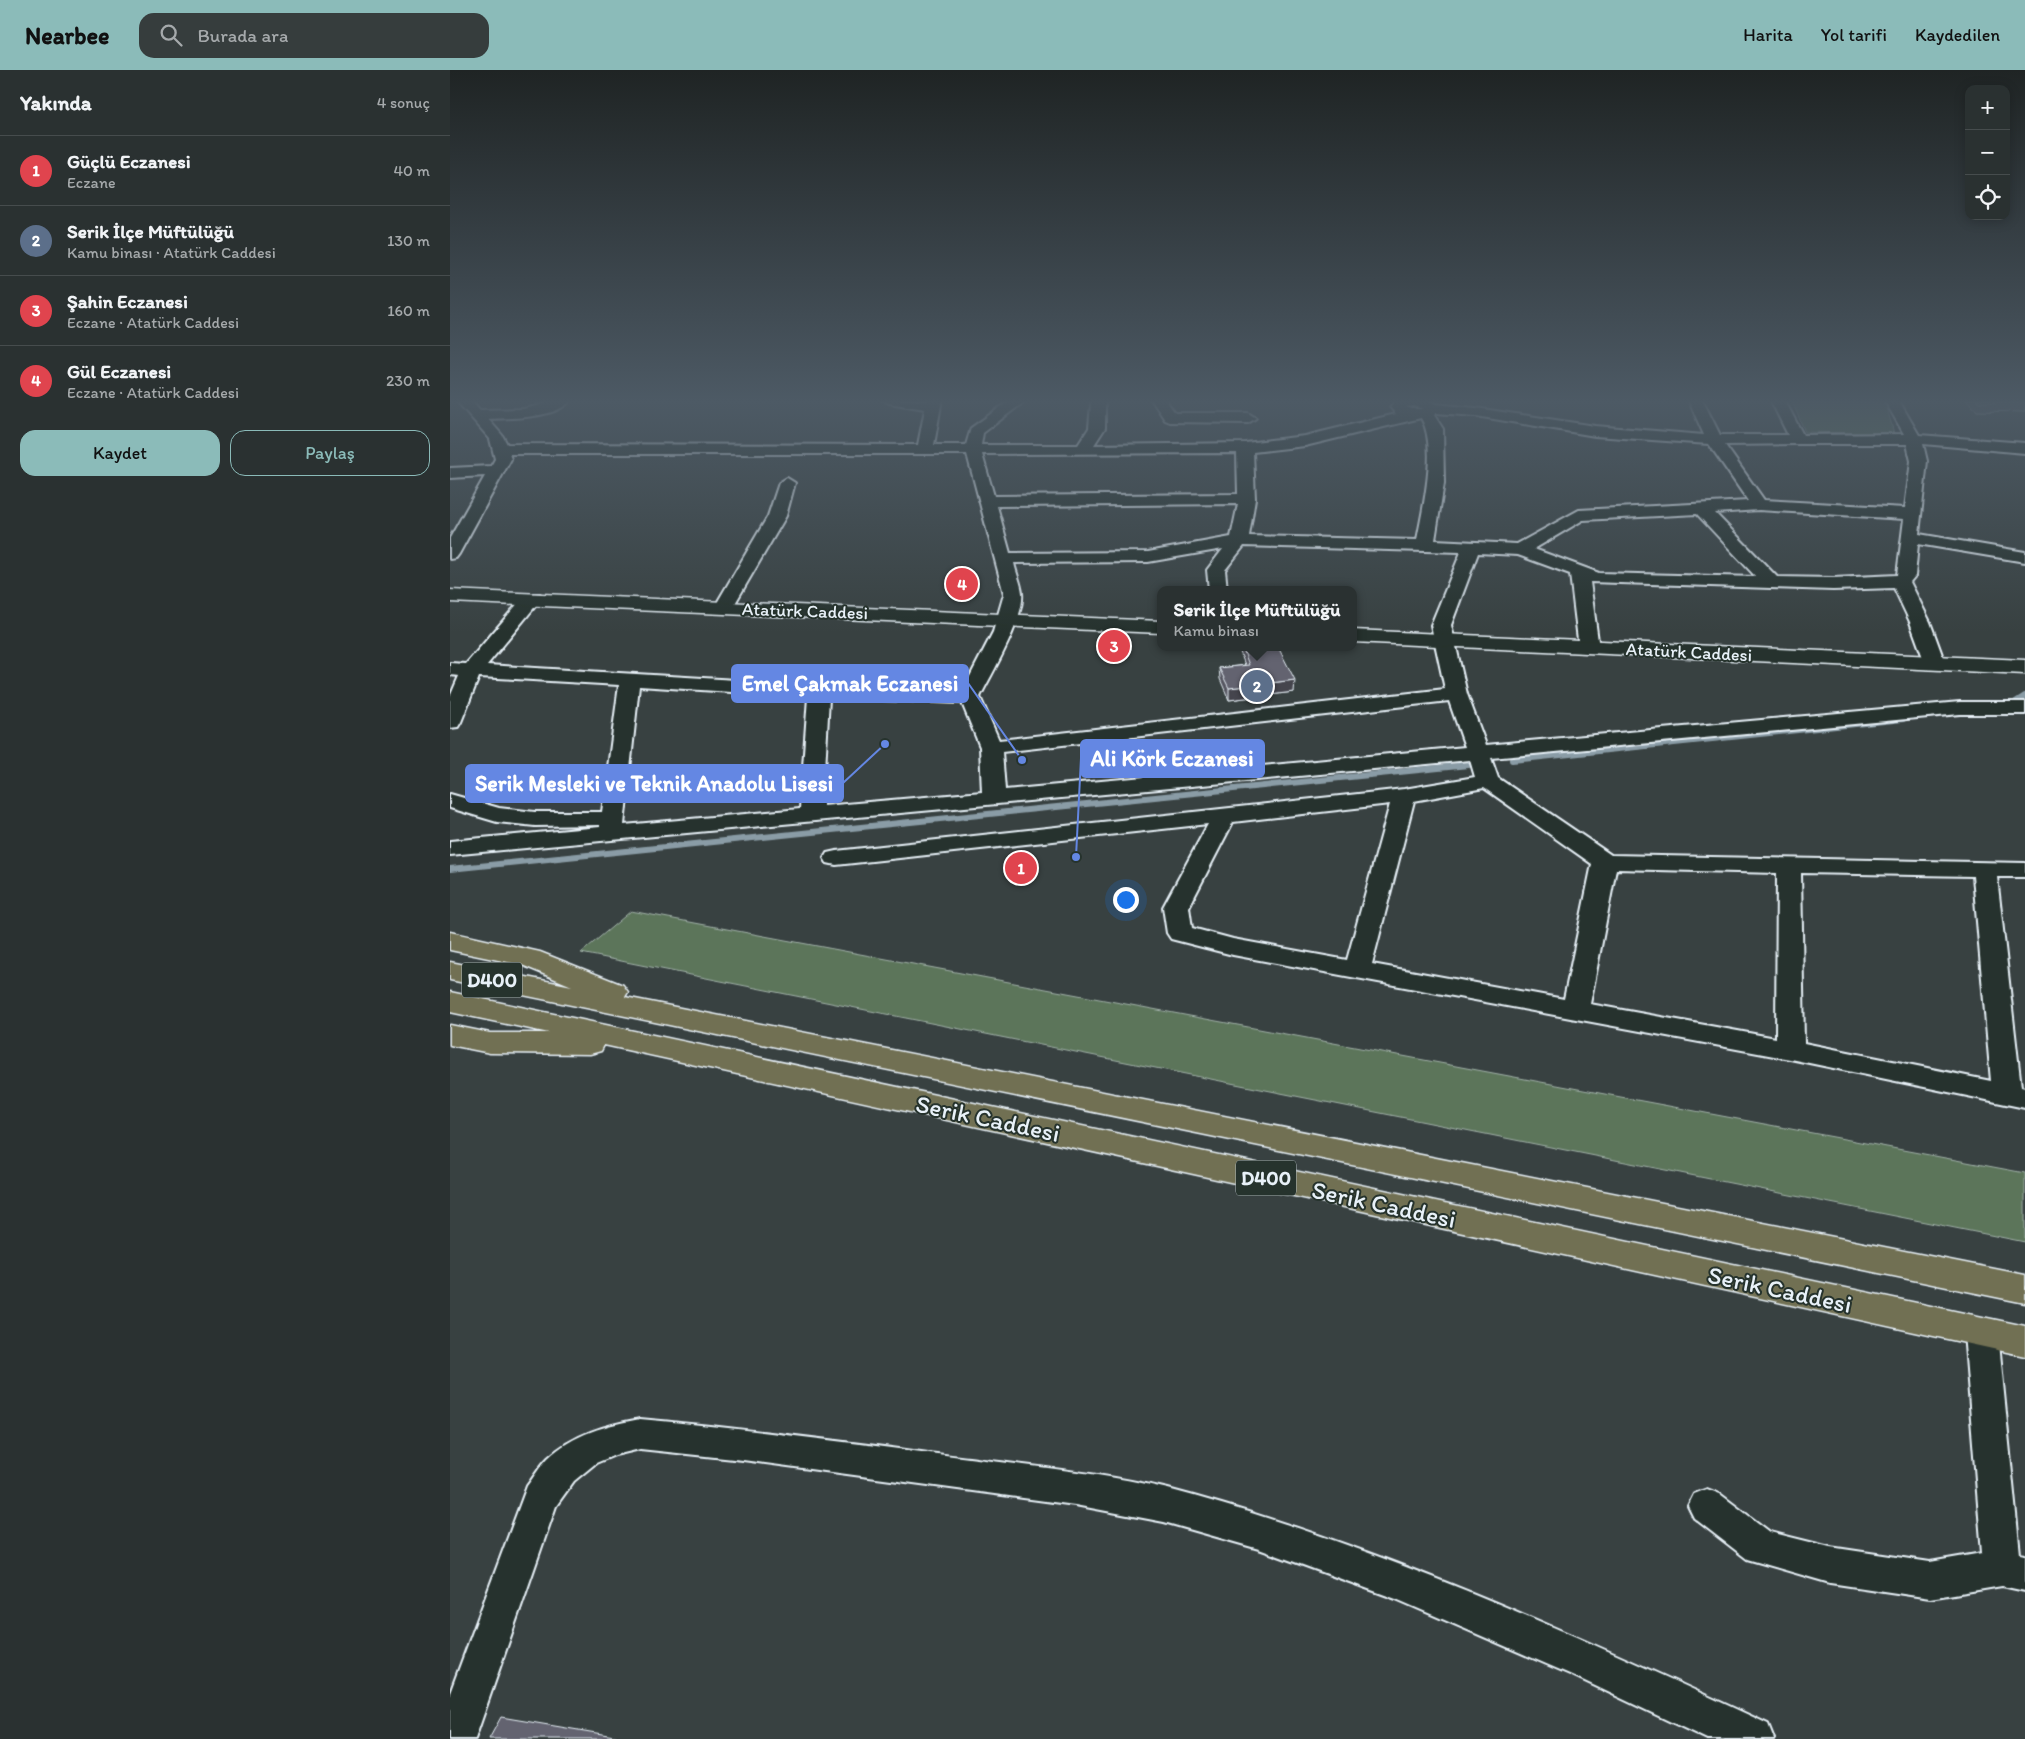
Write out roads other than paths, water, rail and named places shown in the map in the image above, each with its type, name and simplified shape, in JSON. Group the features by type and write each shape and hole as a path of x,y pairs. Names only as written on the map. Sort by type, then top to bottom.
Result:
{"highway":[{"path":"450,941 530,958 667,1016"},
{"name":"Serik Caddesi","path":"450,971 2025,1289"},
{"name":"Serik Caddesi","path":"450,1002 2025,1342"},
{"path":"450,1035 490,1043 644,1044"}],"main road":[{"name":"Atatürk Caddesi","path":"450,596 533,598 1157,627"},
{"name":"Atatürk Caddesi","path":"1357,636 2025,667"}],"street":[{"path":"450,554 493,477"},
{"path":"981,477 1013,594 1006,620 970,697 991,748 994,797"},
{"path":"1218,586 1216,570 1239,541 1247,498 1248,477"},
{"path":"1425,545 1436,477"},
{"path":"1740,477 1759,505"},
{"path":"1901,582 1906,576 1917,477"},
{"path":"723,608 777,516 787,483"},
{"path":"987,501 1247,498"},
{"path":"1520,550 1580,515 1759,505 1913,514"},
{"path":"1701,508 1771,582"},
{"path":"450,524 468,522"},
{"path":"1910,538 2025,557"},
{"path":"1004,558 1148,557 1239,541 1425,545 1520,550 1597,578 1771,582 1901,582"},
{"path":"1472,547 1441,625 1457,694 1488,781 1605,862 2025,870"},
{"path":"1579,571 1589,648"},
{"path":"1901,582 1920,622 1935,663"},
{"path":"450,722 472,670 533,598"},
{"path":"450,669 819,691 970,697"},
{"path":"611,824 630,680"},
{"path":"811,814 819,691"},
{"path":"991,748 1457,694"},
{"path":"450,848 611,824 811,814 1960,708 2025,708"},
{"path":"836,858 1404,796 1488,781"},
{"path":"1357,970 1404,796"},
{"path":"450,801 497,815 611,824"},
{"path":"1225,815 1176,907 1180,933 1233,947 1790,1050 2016,1096 1984,869"},
{"path":"1574,1010 1605,862"},
{"path":"1790,865 1790,1050"},
{"path":"1707,1506 1760,1547 1830,1565 1930,1580 2013,1570 1981,1333"},
{"path":"454,1739 540,1498 562,1470 583,1452 610,1440 640,1434 743,1444 1075,1489 1164,1506 1258,1532 1405,1584 1586,1661 1753,1739"}],"waterway":[{"path":"2008,707 2025,696"},
{"path":"1512,760 1903,719"},
{"path":"450,869 1478,764"}],"place":[{"name":"Gül Eczanesi","path":"962,584"},
{"name":"Şahin Eczanesi","path":"1114,646"},
{"name":"Serik İlçe Müftülüğü","path":"1257,686"},
{"name":"Serik Mesleki ve Teknik Anadolu Lisesi","path":"885,744"},
{"name":"Emel Çakmak Eczanesi","path":"1022,760"},
{"name":"Ali Körk Eczanesi","path":"1076,857"},
{"name":"Güçlü Eczanesi","path":"1021,868"}]}
